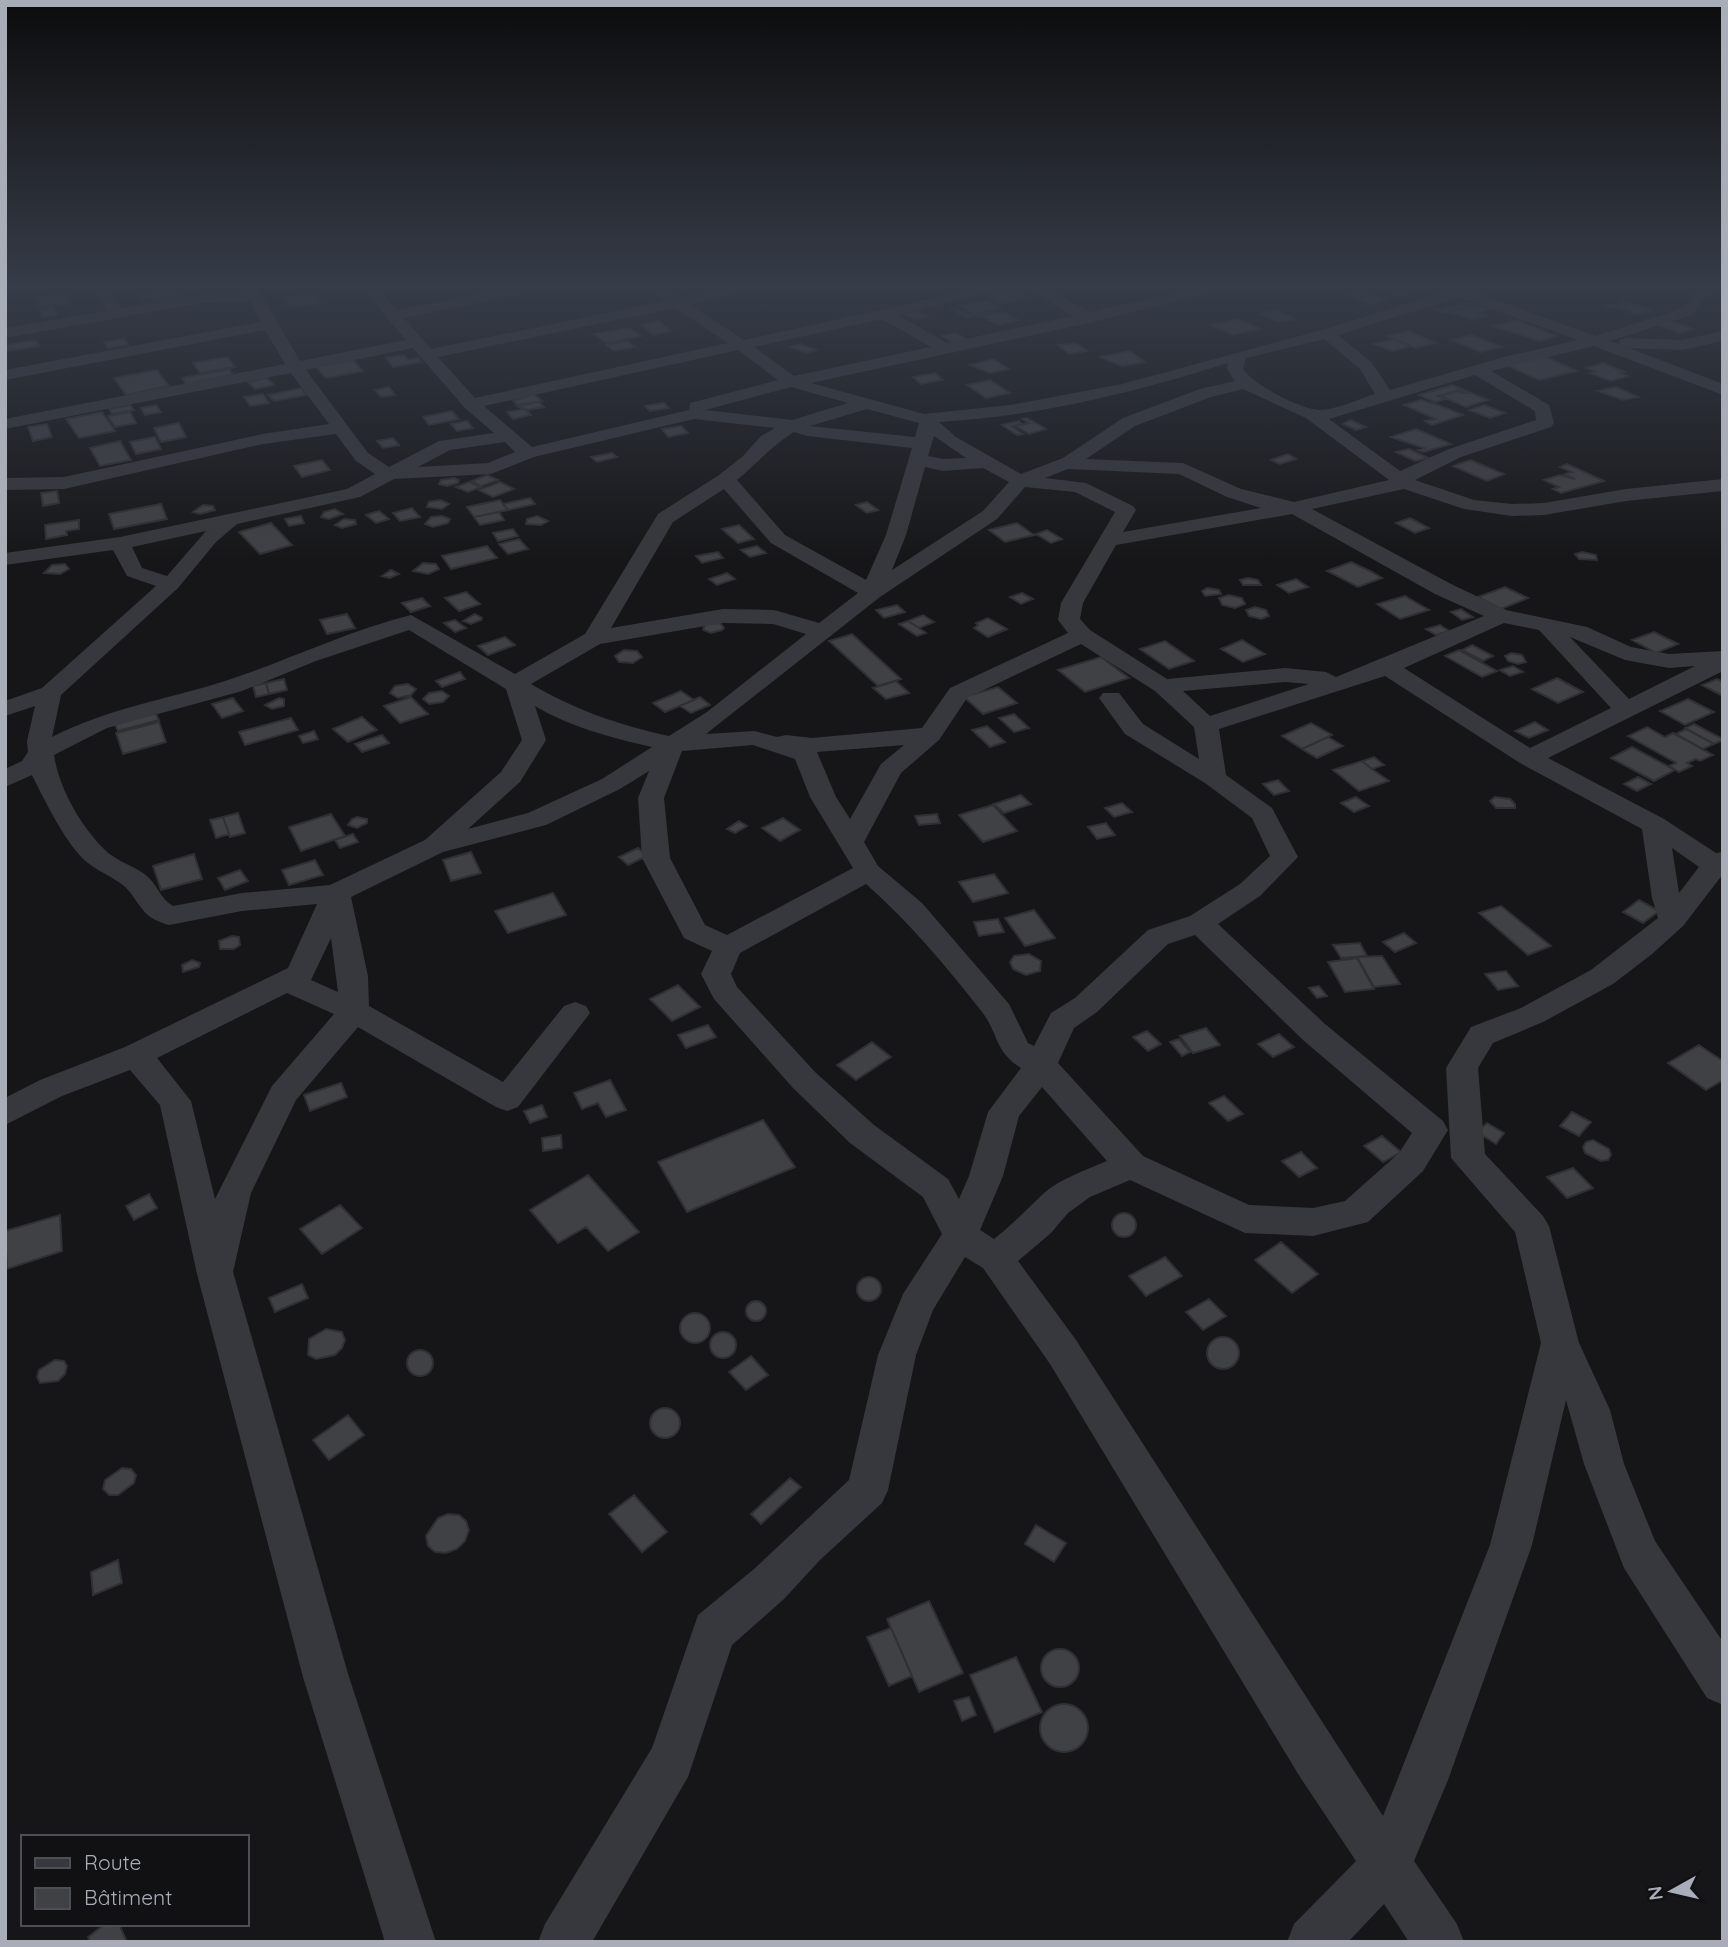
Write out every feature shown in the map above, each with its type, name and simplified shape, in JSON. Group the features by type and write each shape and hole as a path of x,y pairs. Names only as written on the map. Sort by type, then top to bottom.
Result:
{"street":[{"path":"5,424 240,379"},
{"path":"304,379 362,457 388,474 491,468 528,453 694,414 801,428 918,451 943,465 983,462 1067,463 1183,469 1265,503 1295,508 1443,589 1499,615 1549,628 1579,632 1625,653 1669,661 1723,660"},
{"path":"450,379 471,404 528,453"},
{"path":"471,404 584,379"},
{"path":"787,379 865,404 927,420 950,441 1020,481 1079,487 1126,510 1072,603 1069,620 1082,635 1163,686 1206,725 1214,778"},
{"path":"694,414 696,406 805,379"},
{"path":"836,395 842,379"},
{"path":"872,592 896,535 918,451 930,417 978,416 1126,390 1162,379"},
{"path":"1242,379 1245,384 1308,414 1405,483 1471,505 1512,510 1723,485"},
{"path":"1374,379 1384,394 1380,400"},
{"path":"1126,390 1206,393 1270,410 1308,414 1380,400 1448,379"},
{"path":"1405,483 1406,475 1440,459 1545,423 1543,409 1525,400 1496,379"},
{"path":"1697,379 1723,390"},
{"path":"228,522 209,538 171,584 49,704 39,741 44,774 62,810 95,856 139,884 151,905 169,916 242,901 336,893 433,846 537,819 611,784 716,717 872,592 990,515 1020,481 1067,463 1129,422 1206,393 1245,384"},
{"path":"594,638 665,518 726,479 750,460 767,440 865,404"},
{"path":"5,484 64,483 263,439 339,428"},
{"path":"10,549 36,555 120,543 228,522 353,493 445,445 511,436"},
{"path":"726,479 778,539 872,592"},
{"path":"1110,540 1295,508 1335,496 1405,483"},
{"path":"120,543 134,572 171,584"},
{"path":"1206,725 1388,667 1490,623 1499,615"},
{"path":"516,683 594,638 723,616 774,617 824,632"},
{"path":"5,779 31,766 41,752 98,723 234,686 308,656 411,622 560,711 622,733 672,744 754,738 812,745 930,735"},
{"path":"1549,628 1627,711"},
{"path":"1082,635 958,693 930,735 890,769 860,856 728,947 716,974 725,992 804,1080 862,1134 936,1188 960,1235 996,1258 1063,1352 1177,1539 1439,1942"},
{"path":"1529,758 1627,711 1723,660"},
{"path":"1388,667 1529,758 1655,825 1719,863 1673,920 1602,978 1532,1015 1482,1035 1462,1068 1468,1158"},
{"path":"1163,686 1285,675 1343,681"},
{"path":"433,846 512,777 534,740 516,683"},
{"path":"563,1942 671,1760 714,1631 769,1584 805,1546 867,1490 897,1355 916,1305 960,1235 986,1176 1004,1112 1029,1057 1062,1021 1086,1005 1158,937 1200,923 1250,890 1284,857 1263,814 1214,778 1172,755 1134,729 1111,698"},
{"path":"5,710 49,704 149,710"},
{"path":"754,738 806,754 822,797 860,856 912,909 998,1011 1029,1057 1131,1165 1245,1219 1313,1222 1356,1213 1412,1161 1430,1130"},
{"path":"672,744 651,798 656,858 694,932 728,947"},
{"path":"1655,825 1666,898 1673,920"},
{"path":"5,1113 51,1088 136,1055 300,974 336,893"},
{"path":"215,1275 234,1193 284,1094 354,1011 353,976 336,893"},
{"path":"1200,923 1314,1032 1430,1130 1468,1158 1531,1226 1560,1343 1590,1410 1604,1464 1639,1554 1723,1682"},
{"path":"288,981 354,1011 507,1098 575,1013"},
{"path":"136,1055 175,1101 215,1275 326,1678 411,1942"},
{"path":"996,1258 1040,1223 1056,1203 1078,1188 1131,1165"},
{"path":"1312,1942 1387,1865 1424,1780 1511,1545 1560,1343"}],"building":[{"path":"115,379 164,379 169,386 126,395"},
{"path":"183,379 213,379 186,384"},
{"path":"268,379 274,385 255,389 248,382"},
{"path":"915,379 943,380 921,384"},
{"path":"990,380 1010,393 986,398 967,385"},
{"path":"1452,385 1462,389 1438,396 1445,399 1435,402 1419,395"},
{"path":"389,387 395,395 381,397 375,390"},
{"path":"1616,387 1638,397 1623,400 1598,391"},
{"path":"301,388 306,395 274,401 268,395"},
{"path":"1467,391 1460,393 1471,393 1488,400 1466,407 1441,396"},
{"path":"263,394 269,403 250,406 244,397"},
{"path":"534,394 542,401 517,405 513,401"},
{"path":"1421,400 1463,415 1432,425 1425,421 1436,419 1404,405"},
{"path":"539,402 544,407 527,410 517,406"},
{"path":"664,403 669,408 650,411 645,406"},
{"path":"130,405 134,410 112,414 109,409"},
{"path":"156,405 161,412 145,415 141,408"},
{"path":"1484,405 1505,413 1490,418 1469,410"},
{"path":"525,409 531,415 513,419 507,412"},
{"path":"452,411 459,419 429,425 423,417"},
{"path":"102,412 115,431 79,438 66,419"},
{"path":"130,412 136,423 115,427 108,416"},
{"path":"1027,418 1046,429 1029,434 1016,426 1029,423 1022,419"},
{"path":"1350,420 1366,427 1356,430 1343,424"},
{"path":"467,421 473,428 457,431 451,424"},
{"path":"1019,421 1022,424 1011,426 1023,434 1017,435 1002,425"},
{"path":"179,423 186,437 161,442 154,428"},
{"path":"47,424 52,437 33,441 28,427"},
{"path":"681,426 688,433 668,437 662,429"},
{"path":"1416,429 1451,444 1423,452 1418,450 1424,448 1391,437"},
{"path":"155,437 161,449 136,454 130,442"},
{"path":"393,438 399,445 383,448 377,441"},
{"path":"120,441 131,460 100,466 90,448"},
{"path":"1409,449 1428,458 1415,461 1396,452"},
{"path":"612,453 617,457 597,462 591,457"},
{"path":"1288,454 1296,459 1280,464 1271,460"},
{"path":"322,460 330,470 302,477 294,466"},
{"path":"1470,460 1504,474 1487,481 1453,466"},
{"path":"1567,464 1604,481 1561,493 1553,489 1559,487 1544,480 1560,475 1575,479 1565,474 1572,472 1560,467"},
{"path":"487,475 498,480 481,486 472,481"},
{"path":"441,480 459,480 458,483 447,486 439,484"},
{"path":"469,482 481,487 468,492 456,487"},
{"path":"500,482 514,489 493,497 479,490"},
{"path":"57,491 59,503 43,506 41,493"},
{"path":"530,498 535,504 508,510 503,504"},
{"path":"440,500 449,504 442,509 427,507 429,502"},
{"path":"500,500 508,510 474,517 467,507"},
{"path":"867,502 878,510 867,513 856,505"},
{"path":"161,504 167,519 114,529 109,514"},
{"path":"203,505 213,506 215,510 200,514 193,512"},
{"path":"412,508 420,517 400,521 393,513"},
{"path":"335,509 343,514 329,519 321,517 324,512"},
{"path":"379,511 389,519 376,523 366,515"},
{"path":"499,512 504,520 480,525 474,517"},
{"path":"301,516 304,523 289,526 285,519"},
{"path":"442,516 450,519 448,523 433,527 425,524 431,517"},
{"path":"537,516 548,521 541,525 526,524 527,519"},
{"path":"1410,518 1429,528 1415,533 1396,523"},
{"path":"344,519 355,520 356,524 342,528 335,525"},
{"path":"79,520 79,529 66,531 67,535 46,539 45,525"},
{"path":"271,523 292,545 260,554 239,532"},
{"path":"1017,523 1034,535 1005,542 989,530"},
{"path":"739,525 754,539 738,543 722,529"},
{"path":"513,529 518,536 498,541 493,533"},
{"path":"1047,530 1062,539 1051,543 1036,534"},
{"path":"519,539 528,549 508,554 499,544"},
{"path":"487,546 497,558 451,569 442,556"},
{"path":"757,546 766,553 750,557 741,550"},
{"path":"718,552 723,558 702,563 696,556"},
{"path":"1582,552 1596,555 1597,560 1579,559 1575,554"},
{"path":"1351,562 1382,578 1358,587 1327,571"},
{"path":"423,563 436,564 439,569 428,574 413,571"},
{"path":"65,564 69,569 60,574 44,573 52,565"},
{"path":"391,570 399,574 390,578 382,576"},
{"path":"727,573 735,579 717,585 709,579"},
{"path":"1296,579 1308,587 1289,593 1277,585"},
{"path":"1240,580 1258,580 1261,585 1243,585"},
{"path":"1505,587 1528,598 1501,609 1478,597"},
{"path":"1207,588 1219,590 1221,594 1205,596 1202,591"},
{"path":"466,592 480,604 459,611 445,598"},
{"path":"1022,593 1033,599 1021,604 1010,597"},
{"path":"1229,595 1242,598 1245,604 1235,608 1222,605 1219,598"},
{"path":"1405,596 1429,610 1400,619 1377,604"},
{"path":"422,598 430,606 411,612 402,603"},
{"path":"897,605 905,612 884,618 876,610"},
{"path":"1255,607 1266,610 1269,616 1261,619 1249,616 1246,610"},
{"path":"1461,609 1473,617 1462,620 1451,612"},
{"path":"347,614 355,628 327,634 320,620"},
{"path":"475,614 482,618 481,620 471,624 463,621"},
{"path":"923,615 934,622 919,628 908,621"},
{"path":"988,618 1007,629 988,637 974,628 978,625 976,623"},
{"path":"455,620 466,628 455,632 444,623"},
{"path":"908,621 926,633 917,636 899,624"},
{"path":"720,623 724,628 722,630 711,633 703,630 705,624"},
{"path":"1440,625 1449,631 1436,635 1426,629"},
{"path":"1654,632 1678,644 1656,653 1632,640"},
{"path":"852,634 901,679 878,686 829,641"},
{"path":"505,637 515,645 488,655 478,646"},
{"path":"1242,640 1265,654 1243,662 1221,649"},
{"path":"1165,641 1194,661 1169,669 1140,649"},
{"path":"1472,645 1493,656 1483,661 1462,650"},
{"path":"624,650 637,651 642,657 633,663 619,662 615,656"},
{"path":"1459,650 1497,671 1482,677 1445,656"},
{"path":"1511,653 1522,655 1526,662 1518,664 1508,661 1505,656"},
{"path":"1101,657 1129,678 1085,692 1058,670"},
{"path":"1513,666 1523,672 1510,676 1500,670"},
{"path":"460,672 465,679 442,687 436,681"},
{"path":"1557,678 1583,692 1558,703 1532,689"},
{"path":"284,679 287,690 269,694 266,683"},
{"path":"1717,679 1723,682 1723,696 1702,685"},
{"path":"896,681 909,693 886,699 873,688"},
{"path":"266,683 269,694 256,697 253,686"},
{"path":"408,684 416,689 411,695 398,698 390,693 395,686"},
{"path":"998,687 1017,703 983,714 964,697"},
{"path":"442,691 449,696 443,702 429,704 423,699 429,693"},
{"path":"681,691 694,700 665,712 653,703"},
{"path":"411,697 428,714 400,723 384,706"},
{"path":"700,697 710,705 691,713 680,706"},
{"path":"233,698 243,711 222,718 212,704"},
{"path":"279,698 284,699 284,706 272,709 265,705"},
{"path":"1688,699 1714,712 1685,725 1660,711"},
{"path":"155,712 159,720 118,731 114,723"},
{"path":"1014,714 1029,728 1014,732 999,718"},
{"path":"362,717 377,730 348,742 333,729"},
{"path":"291,718 298,730 245,745 239,732"},
{"path":"159,722 166,742 123,754 116,733"},
{"path":"1535,722 1548,730 1529,738 1515,731"},
{"path":"1311,723 1332,735 1302,749 1282,736"},
{"path":"1694,724 1723,740 1714,744 1685,728"},
{"path":"987,726 1005,742 990,747 972,730"},
{"path":"1647,727 1665,737 1673,733 1713,755 1687,763 1692,766 1679,772 1669,766 1676,763 1628,736"},
{"path":"1686,729 1714,744 1703,749 1676,734"},
{"path":"314,731 318,739 303,743 299,736"},
{"path":"382,735 389,743 362,752 355,744"},
{"path":"1328,737 1343,746 1317,758 1302,749"},
{"path":"1632,747 1675,770 1654,781 1611,758"},
{"path":"1374,757 1384,765 1372,769 1362,761"},
{"path":"1362,761 1389,781 1359,791 1333,770"},
{"path":"1638,777 1651,784 1637,791 1624,784"},
{"path":"1278,780 1289,791 1274,795 1263,784"},
{"path":"1021,795 1031,804 1004,813 994,804"},
{"path":"1356,797 1369,806 1354,812 1341,803"},
{"path":"1495,797 1510,799 1515,808 1496,808 1490,801"},
{"path":"1122,803 1132,812 1114,817 1105,808"},
{"path":"993,805 1017,831 983,842 959,815"},
{"path":"238,813 245,833 230,837 223,817"},
{"path":"331,814 345,836 301,851 289,827"},
{"path":"937,814 940,823 919,825 915,816"},
{"path":"223,817 229,834 216,838 210,820"},
{"path":"783,818 800,830 780,841 762,828"},
{"path":"352,819 367,819 367,823 357,828 348,825"},
{"path":"739,821 747,826 735,833 727,829"},
{"path":"1106,823 1115,835 1097,839 1088,827"},
{"path":"353,834 358,842 340,848 335,840"},
{"path":"638,848 647,856 628,865 619,857"},
{"path":"471,852 481,873 451,881 443,860"},
{"path":"194,854 202,879 161,890 153,866"},
{"path":"315,860 323,875 289,885 282,870"},
{"path":"240,870 248,881 225,890 218,878"},
{"path":"994,874 1008,893 973,902 959,882"},
{"path":"553,893 566,915 508,933 495,911"},
{"path":"1639,900 1659,911 1643,923 1623,912"},
{"path":"1501,906 1551,946 1528,955 1479,913"},
{"path":"1034,910 1055,938 1025,946 1005,918"},
{"path":"998,919 1004,932 979,936 974,922"},
{"path":"1404,933 1416,943 1395,952 1383,942"},
{"path":"232,936 239,937 240,945 234,949 220,949 219,941"},
{"path":"1360,943 1367,956 1341,958 1333,945"},
{"path":"1029,954 1041,961 1040,971 1026,975 1013,969 1010,962 1014,956"},
{"path":"1382,956 1400,984 1374,987 1357,957"},
{"path":"1357,958 1374,989 1345,992 1328,962"},
{"path":"192,960 200,963 199,967 183,972 182,965"},
{"path":"1506,971 1518,986 1498,990 1485,974"},
{"path":"678,985 700,1007 672,1021 650,999"},
{"path":"1319,986 1327,996 1317,998 1309,988"},
{"path":"708,1025 716,1037 686,1048 678,1035"},
{"path":"1206,1028 1220,1045 1193,1053 1180,1036"},
{"path":"1147,1031 1161,1044 1148,1051 1133,1037"},
{"path":"1279,1034 1294,1047 1273,1057 1258,1044"},
{"path":"1179,1039 1190,1052 1182,1056 1170,1042"},
{"path":"872,1042 891,1057 856,1080 837,1065"},
{"path":"1699,1045 1723,1061 1723,1080 1706,1090 1668,1063"},
{"path":"610,1080 626,1110 606,1117 598,1103 582,1109 574,1093"},
{"path":"341,1083 347,1097 310,1111 304,1095"},
{"path":"1224,1096 1243,1114 1228,1121 1209,1103"},
{"path":"542,1105 547,1117 530,1123 524,1111"},
{"path":"1572,1112 1591,1122 1579,1136 1560,1126"},
{"path":"763,1120 795,1167 687,1212 658,1162"},
{"path":"1487,1123 1504,1133 1496,1144 1477,1132"},
{"path":"561,1135 562,1148 543,1151 542,1138"},
{"path":"1382,1136 1401,1152 1383,1162 1364,1146"},
{"path":"1593,1140 1609,1149 1611,1155 1608,1160 1601,1161 1585,1153 1583,1147 1586,1142"},
{"path":"1301,1152 1317,1168 1299,1177 1282,1161"},
{"path":"1573,1168 1593,1188 1567,1198 1547,1177"},
{"path":"588,1175 639,1232 608,1251 586,1227 558,1243 530,1210"},
{"path":"149,1194 157,1208 134,1220 126,1206"},
{"path":"340,1205 362,1228 322,1254 300,1229"},
{"path":"1124,1213 1132,1217 1136,1225 1132,1233 1124,1237 1116,1233 1112,1225 1116,1217"},
{"path":"60,1215 62,1251 7,1269 5,1231"},
{"path":"1281,1242 1318,1274 1292,1293 1255,1260"},
{"path":"1165,1257 1182,1276 1146,1296 1129,1276"},
{"path":"869,1277 877,1281 881,1289 877,1297 869,1301 861,1297 857,1289 861,1281"},
{"path":"302,1284 308,1298 275,1312 269,1298"},
{"path":"1209,1299 1226,1316 1203,1330 1186,1312"},
{"path":"756,1301 763,1304 766,1311 763,1318 756,1321 749,1318 746,1311 749,1304"},
{"path":"695,1313 706,1317 710,1328 706,1339 695,1343 684,1339 680,1328 684,1317"},
{"path":"326,1329 342,1332 345,1340 342,1348 335,1355 316,1359 308,1355 309,1339"},
{"path":"723,1332 732,1336 736,1345 732,1354 723,1358 714,1354 710,1345 714,1336"},
{"path":"1223,1337 1234,1342 1239,1353 1234,1364 1223,1369 1212,1364 1207,1353 1212,1342"},
{"path":"420,1350 429,1354 433,1363 429,1372 420,1376 411,1372 407,1363 411,1354"},
{"path":"751,1356 768,1375 746,1390 729,1372"},
{"path":"55,1360 64,1361 67,1366 65,1374 58,1381 40,1383 37,1377 39,1370"},
{"path":"665,1408 675,1413 680,1423 675,1433 665,1438 655,1433 650,1423 655,1413"},
{"path":"348,1415 364,1435 329,1460 313,1440"},
{"path":"122,1468 131,1469 136,1475 134,1483 118,1495 109,1495 103,1489 105,1480"},
{"path":"790,1478 801,1487 761,1524 751,1514"},
{"path":"634,1495 667,1532 642,1552 609,1514"},
{"path":"448,1514 459,1515 466,1521 469,1530 465,1541 457,1549 446,1553 435,1552 428,1546 426,1536 438,1518"},
{"path":"1036,1525 1066,1543 1054,1562 1025,1544"},
{"path":"118,1560 122,1583 93,1595 91,1572"},
{"path":"929,1601 963,1673 919,1692 887,1619"},
{"path":"891,1628 912,1676 889,1686 867,1637"},
{"path":"1060,1649 1073,1655 1079,1668 1073,1681 1060,1687 1047,1681 1041,1668 1047,1655"},
{"path":"1016,1657 1042,1712 995,1732 970,1675"},
{"path":"969,1697 976,1715 962,1721 954,1701"},
{"path":"1064,1704 1073,1705 1081,1711 1087,1719 1087,1737 1081,1745 1073,1751 1064,1752 1055,1751 1047,1745 1041,1737 1040,1728 1041,1719 1047,1711 1055,1705"},
{"path":"102,1926 120,1926 127,1942 90,1942 88,1937"}]}
